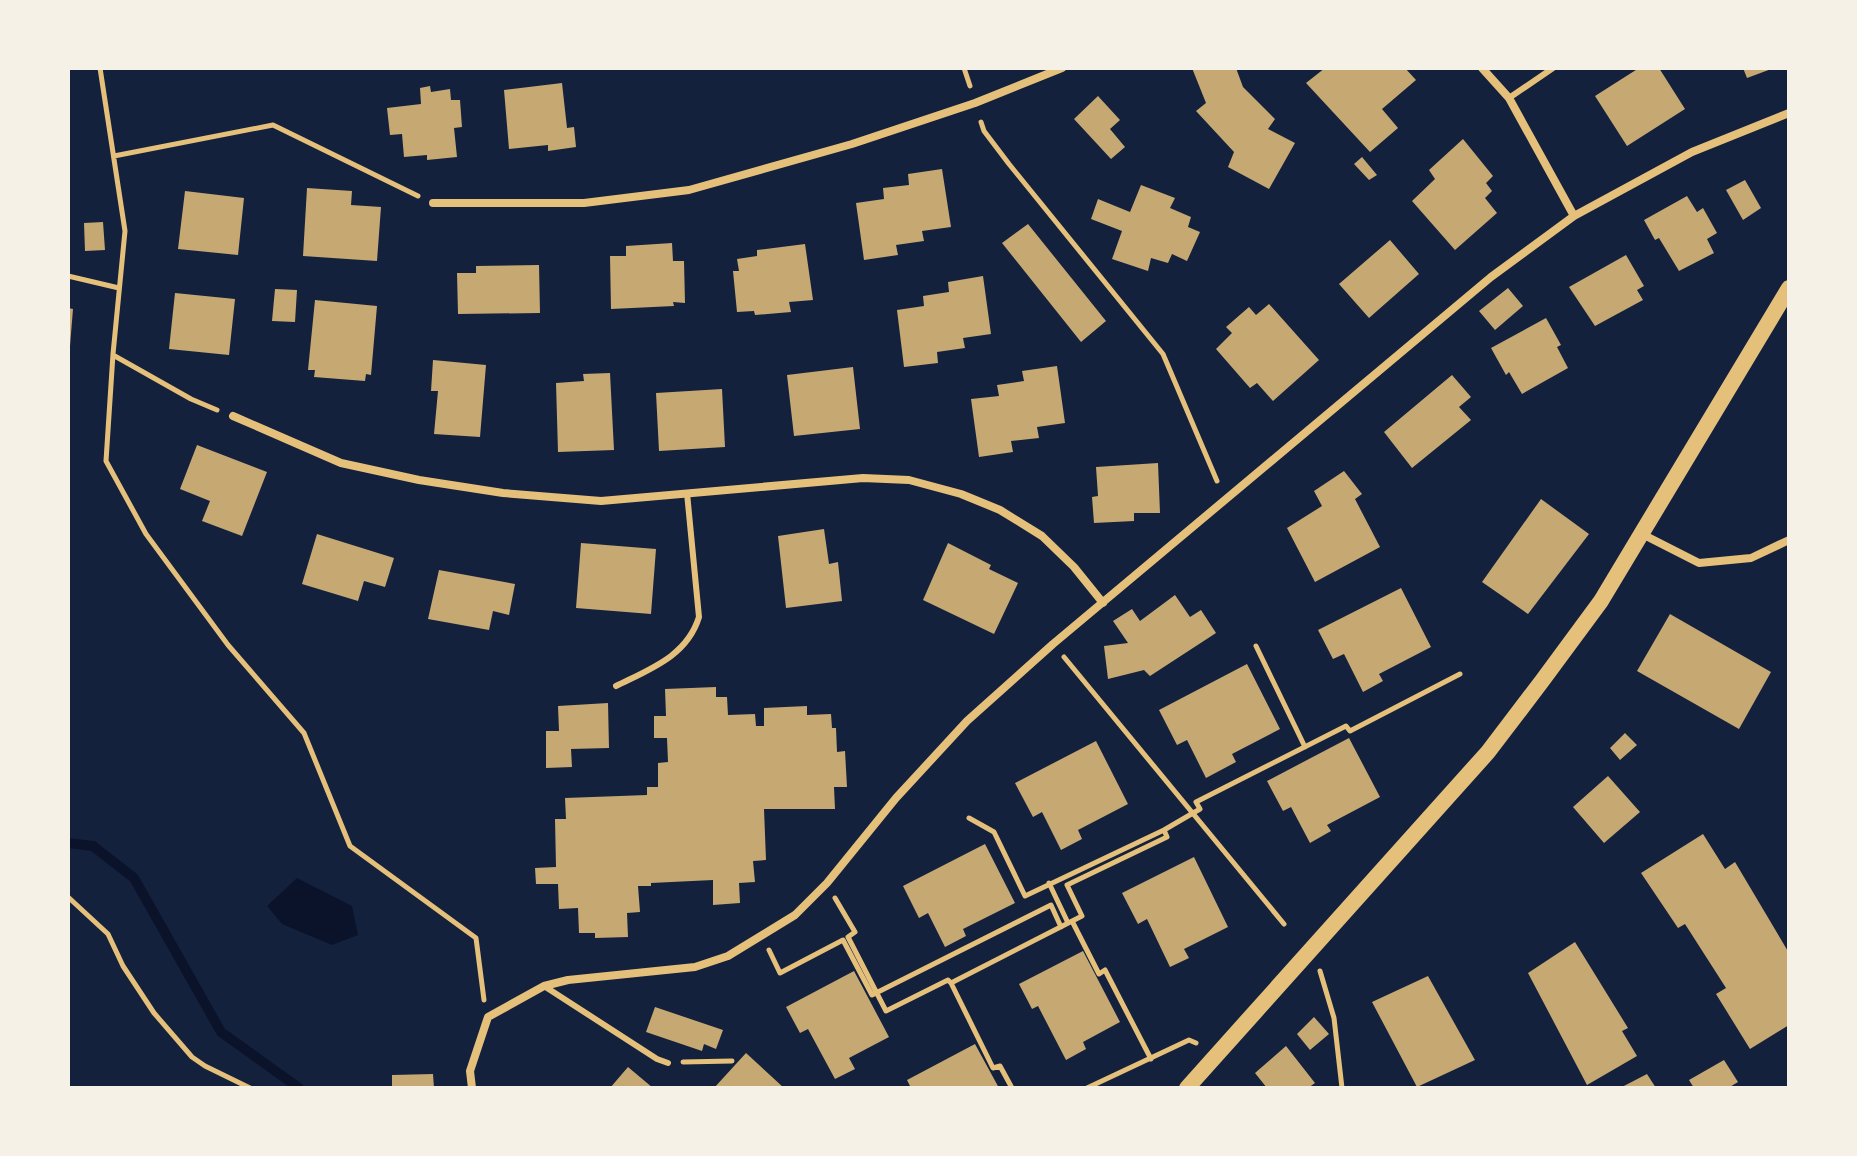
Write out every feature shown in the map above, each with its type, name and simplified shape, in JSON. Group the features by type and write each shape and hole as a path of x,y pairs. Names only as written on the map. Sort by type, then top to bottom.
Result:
{"main road":[{"path":"1187,1088 1488,752 1601,601 1789,288"}],"street":[{"path":"433,203 584,203 689,190 852,144 975,103 1062,68"},
{"path":"1482,68 1509,98 1574,216"},
{"path":"472,1088 470,1071 488,1017 544,986 568,980 695,967 728,956 795,915 827,883 896,798 967,721 1053,644 1491,277 1574,216 1692,152 1789,113"},
{"path":"233,416 341,463 419,480 503,493 601,501 863,478 909,480 961,494 1000,510 1042,536 1074,567 1103,603"},
{"path":"1642,534 1699,563 1751,558 1789,540"}],"lane":[{"path":"1509,98 1553,68"},
{"path":"616,686 660,664 683,648 694,632 699,617 687,493"},
{"path":"544,986 657,1059 668,1063"}],"path":[{"path":"100,68 125,231 106,461 146,534 228,645 304,733 350,846 476,938 488,1017"},
{"path":"964,68 984,131 1163,354 1226,501"},
{"path":"114,156 273,125 433,203"},
{"path":"68,276 119,288"},
{"path":"113,354 191,399 233,416"},
{"path":"1053,644 1284,924"},
{"path":"1256,646 1305,747"},
{"path":"969,818 994,832 1025,896 1164,830 1200,809 1196,802 1346,726 1350,731 1460,674"},
{"path":"951,983 1082,916 1067,885 1167,837 1164,830"},
{"path":"827,883 855,932 848,937 886,1011 948,980 993,1068 1000,1066 1012,1088"},
{"path":"1049,883 1099,974 1105,970 1151,1059"},
{"path":"68,897 108,934 123,966 154,1013 192,1057 250,1088"},
{"path":"762,937 780,973 843,940 872,995 1051,905 1061,927"},
{"path":"1319,966 1334,1018 1342,1088"},
{"path":"1087,1088 1189,1040 1220,1051"},
{"path":"668,1063 732,1061"}],"water":[{"path":"297,878 352,906 358,935 332,945 282,924 267,906"}],"building":[{"path":"1192,68 1236,68 1243,87 1275,119 1268,129 1295,143 1269,189 1228,167 1234,152 1196,111 1206,103"},
{"path":"1325,68 1405,68 1416,80 1382,109 1398,128 1370,152 1306,83"},
{"path":"1639,68 1659,68 1685,109 1627,146 1595,96"},
{"path":"1743,68 1774,68 1747,78"},
{"path":"562,83 567,128 574,127 576,147 548,151 548,145 509,149 504,90"},
{"path":"430,86 431,92 450,89 451,100 460,100 462,127 454,128 457,157 427,160 427,155 404,157 402,134 390,135 387,108 421,104 420,88"},
{"path":"1098,96 1120,120 1110,129 1125,147 1111,159 1074,119"},
{"path":"1463,139 1493,176 1486,183 1492,191 1485,198 1497,213 1455,250 1412,201 1435,179 1429,170"},
{"path":"1362,157 1377,175 1369,180 1354,164"},
{"path":"942,169 951,227 922,231 924,241 896,245 898,255 864,260 856,203 884,199 883,188 909,185 908,174"},
{"path":"1745,180 1761,208 1743,220 1726,190"},
{"path":"1141,185 1175,198 1170,208 1191,217 1188,227 1200,232 1187,261 1172,254 1168,263 1151,258 1148,271 1112,259 1122,231 1091,219 1098,199 1130,212"},
{"path":"307,188 352,191 351,205 381,207 377,261 303,256"},
{"path":"185,191 244,198 238,255 178,249"},
{"path":"1687,196 1697,212 1703,208 1717,233 1707,239 1714,253 1679,271 1644,220"},
{"path":"103,222 105,250 85,251 84,223"},
{"path":"1028,224 1106,321 1081,342 1002,243"},
{"path":"1390,240 1419,274 1369,318 1339,284"},
{"path":"672,243 673,261 684,261 685,303 611,309 610,256 626,256 626,246"},
{"path":"805,244 813,300 789,302 791,312 755,315 754,311 737,312 733,271 739,271 737,259 757,256 757,250"},
{"path":"1626,255 1644,286 1637,290 1643,300 1595,326 1569,287"},
{"path":"539,265 540,313 458,314 457,273 476,273 476,266"},
{"path":"983,276 991,334 963,338 965,348 937,352 938,363 904,367 897,310 924,306 923,296 949,292 948,282"},
{"path":"1508,288 1523,306 1495,330 1479,311"},
{"path":"275,289 297,290 295,322 272,321"},
{"path":"175,293 235,299 229,355 169,349"},
{"path":"315,300 377,306 371,375 366,374 365,381 314,377 315,370 308,370"},
{"path":"1269,304 1319,360 1273,401 1257,383 1250,388 1216,349 1232,333 1226,327 1249,307 1256,315"},
{"path":"68,308 73,309 70,346 68,346"},
{"path":"1546,318 1561,345 1557,347 1568,368 1522,394 1509,372 1506,375 1491,348"},
{"path":"433,360 486,365 480,437 434,434 438,391 431,391"},
{"path":"1057,366 1065,423 1037,427 1039,438 1011,441 1013,452 979,457 971,399 999,396 997,385 1024,381 1022,371"},
{"path":"853,367 860,429 794,436 787,375"},
{"path":"610,373 614,450 558,452 556,383 584,381 583,374"},
{"path":"1452,375 1471,397 1459,407 1471,420 1412,468 1384,432"},
{"path":"722,389 725,447 659,451 656,393"},
{"path":"197,445 267,472 242,536 202,521 210,501 180,489"},
{"path":"1158,463 1160,513 1134,513 1134,521 1094,523 1092,497 1098,496 1096,467"},
{"path":"1344,471 1362,494 1355,499 1380,547 1315,582 1287,528 1322,506 1314,491"},
{"path":"1541,499 1589,534 1528,614 1482,582"},
{"path":"824,529 829,564 838,562 842,601 786,608 778,536"},
{"path":"317,534 394,558 385,587 364,581 358,601 302,584"},
{"path":"581,543 656,549 651,614 576,608"},
{"path":"948,543 1018,583 994,634 923,600"},
{"path":"439,570 515,584 509,615 493,611 489,630 428,619"},
{"path":"1401,588 1431,647 1379,674 1383,681 1363,692 1344,654 1333,659 1318,630"},
{"path":"1175,595 1190,617 1201,610 1216,633 1150,676 1144,670 1108,679 1104,646 1128,643 1113,621 1132,609 1140,621"},
{"path":"1670,614 1771,672 1739,729 1637,671"},
{"path":"1247,664 1280,729 1232,754 1236,762 1206,778 1187,740 1177,745 1159,710"},
{"path":"716,687 716,697 727,697 728,715 755,714 756,726 764,726 764,708 807,706 807,715 831,714 832,728 836,728 837,752 845,751 847,787 834,787 835,809 764,809 766,860 753,861 755,882 739,883 740,903 713,905 713,880 651,883 651,886 638,886 640,912 627,913 628,937 595,938 595,933 579,933 578,908 559,909 558,884 536,884 535,868 556,867 555,819 566,819 565,798 647,795 647,787 658,787 658,763 668,762 667,738 654,738 654,716 666,716 665,689"},
{"path":"608,703 609,748 571,749 572,767 546,768 546,731 559,731 558,706"},
{"path":"1625,733 1637,745 1620,760 1610,748"},
{"path":"1349,738 1380,797 1327,825 1331,831 1310,843 1291,807 1283,811 1267,781"},
{"path":"1096,741 1128,804 1078,830 1082,839 1061,850 1042,812 1033,817 1015,783"},
{"path":"1608,776 1640,812 1604,843 1573,807"},
{"path":"1703,834 1725,869 1735,862 1789,953 1789,1025 1750,1049 1716,994 1726,988 1685,924 1678,928 1641,873"},
{"path":"985,844 1015,903 963,929 966,936 945,947 928,913 919,918 903,886"},
{"path":"1194,857 1228,927 1184,949 1189,958 1170,967 1147,919 1138,924 1122,893"},
{"path":"1575,942 1628,1028 1622,1031 1637,1056 1587,1085 1528,973"},
{"path":"1083,951 1120,1022 1083,1042 1086,1049 1066,1060 1038,1006 1032,1009 1019,984"},
{"path":"854,971 889,1037 849,1058 855,1069 835,1079 808,1029 800,1033 786,1007"},
{"path":"1428,976 1475,1060 1417,1087 1372,1002"},
{"path":"655,1007 723,1030 716,1049 704,1044 702,1051 646,1032"},
{"path":"1314,1017 1329,1034 1310,1050 1297,1034"},
{"path":"975,1044 999,1088 911,1088 907,1080"},
{"path":"1286,1046 1315,1083 1308,1088 1267,1088 1255,1073"},
{"path":"746,1053 784,1088 714,1088"},
{"path":"1724,1060 1738,1082 1728,1088 1694,1088 1689,1080"},
{"path":"628,1067 653,1088 610,1088"},
{"path":"433,1074 434,1088 392,1088 392,1075"},
{"path":"1647,1074 1656,1088 1620,1088"}],"waterway":[{"path":"68,843 93,846 134,878 221,1032 299,1088"}]}
